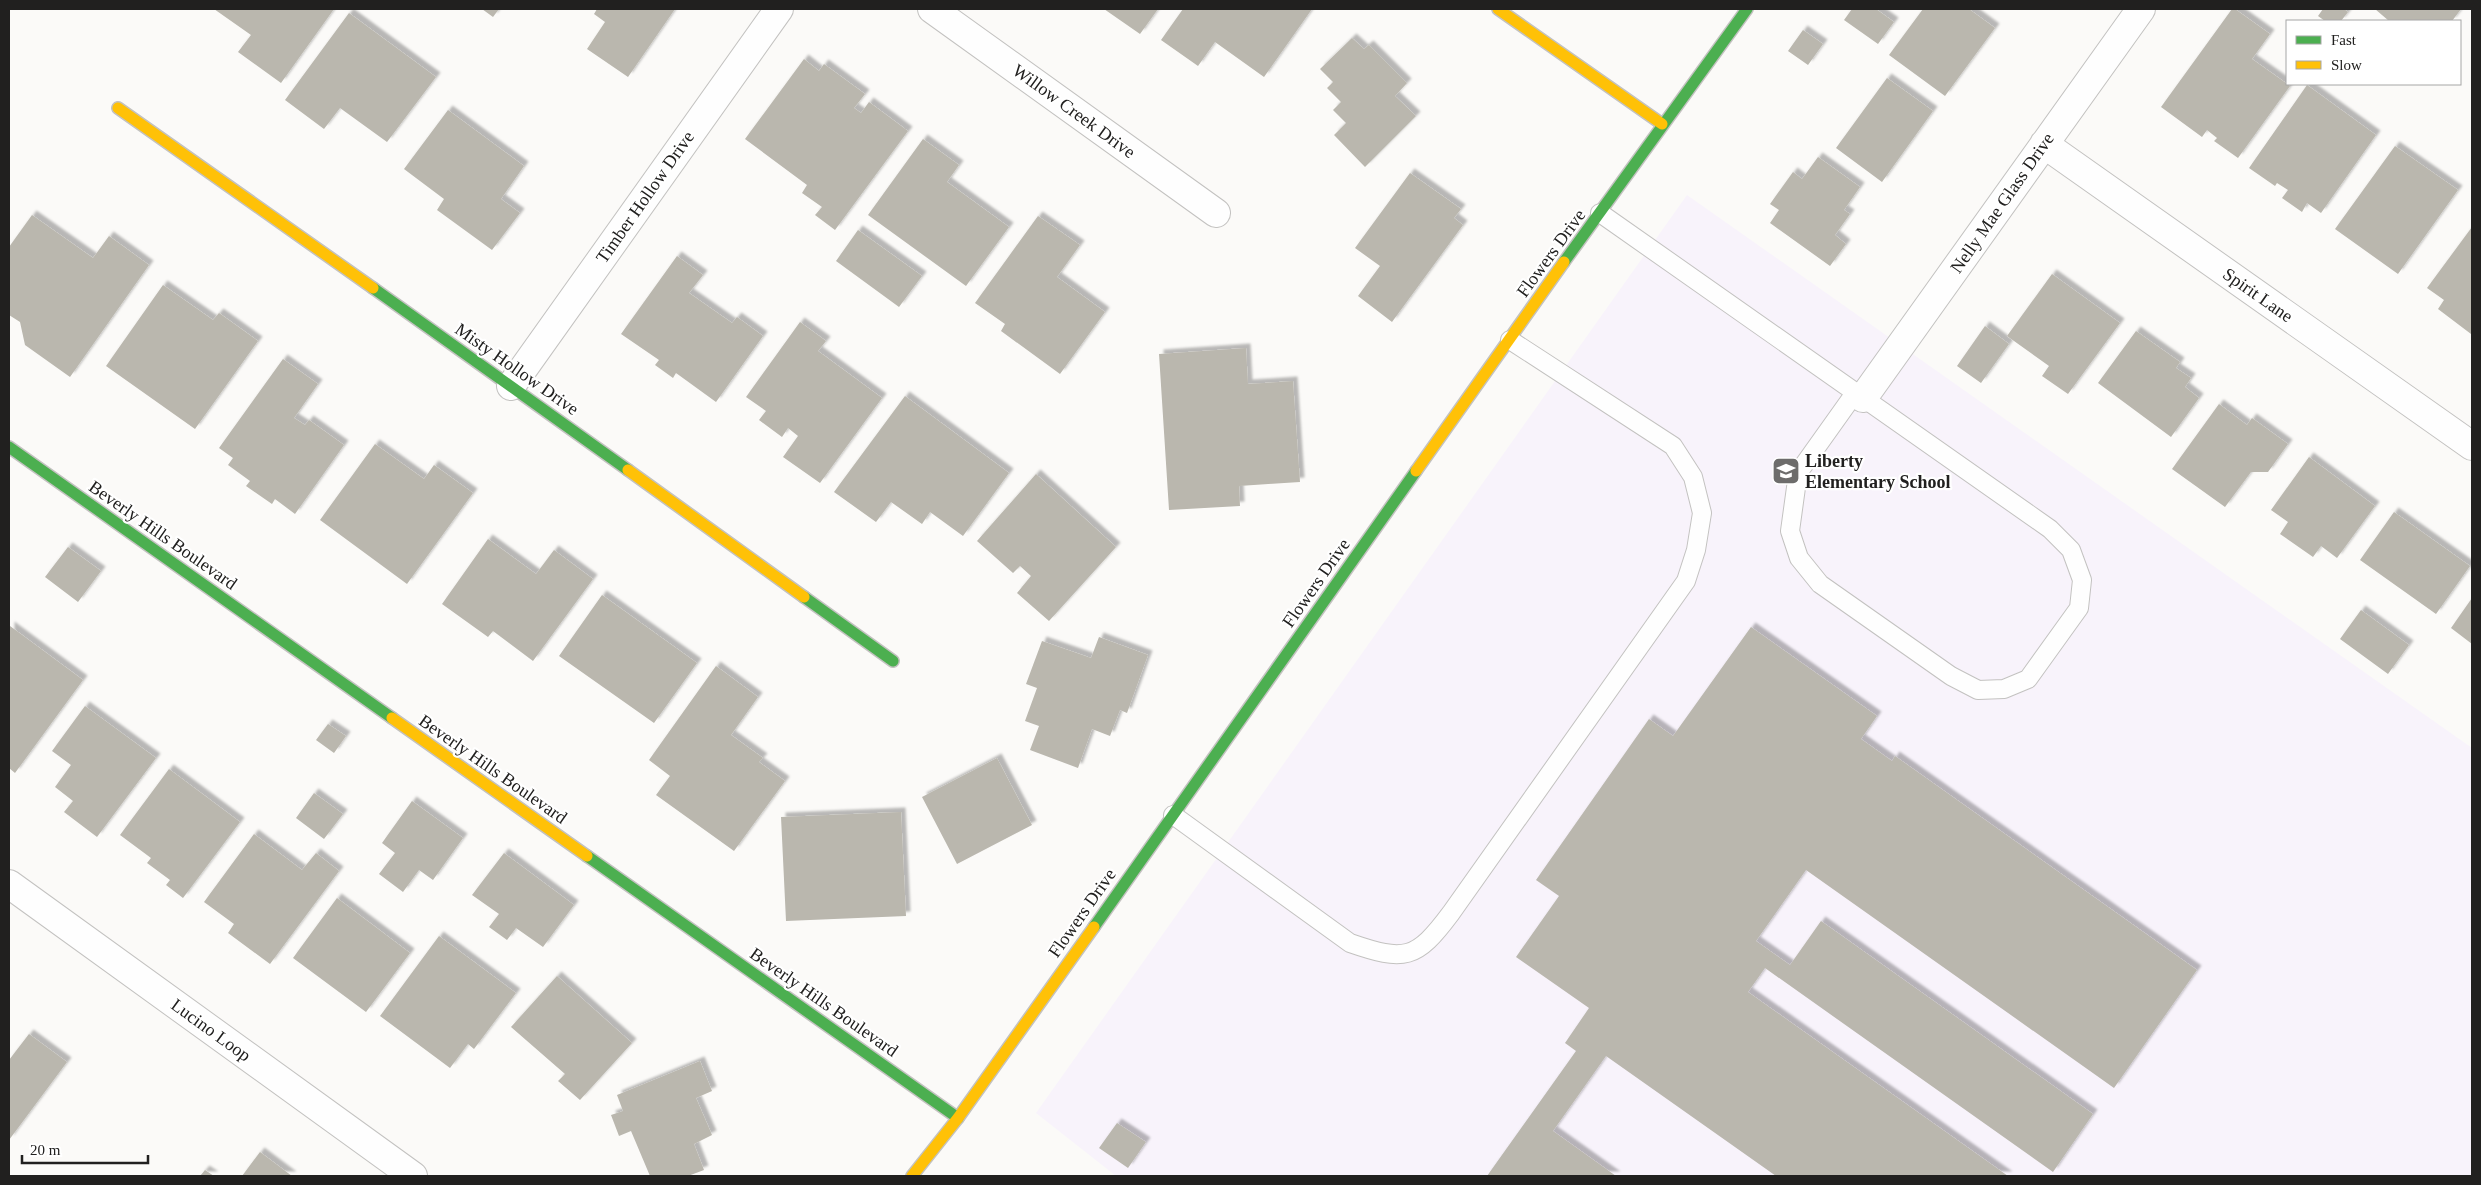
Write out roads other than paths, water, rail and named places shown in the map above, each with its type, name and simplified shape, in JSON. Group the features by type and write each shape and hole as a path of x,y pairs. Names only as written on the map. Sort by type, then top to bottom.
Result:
{"street":[{"name":"Timber Hollow Drive","path":"512,386 779,9"},
{"name":"Willow Creek Drive","path":"932,9 1216,213"},
{"path":"1498,9 1662,124"},
{"name":"Flowers Drive","path":"912,1176 958,1118 1662,124 1747,9"},
{"name":"Nelly Mae Glass Drive","path":"1859,395 2141,9"},
{"name":"Misty Hollow Drive","path":"118,108 512,386 893,661"},
{"name":"Spirit Lane","path":"2044,144 2472,446"},
{"name":"Beverly Hills Boulevard","path":"9,447 958,1118"},
{"name":"Lucino Loop","path":"9,884 413,1176"}],"lane":[{"path":"1600,214 1859,395 2050,529 2071,550 2082,580 2079,608 2028,679 2004,689 1978,690 1951,676 1820,584 1799,558 1790,531 1798,473 1859,395"},
{"path":"1172,815 1350,943 1382,954 1409,955 1432,938 1474,880 1686,581 1696,550 1702,513 1694,477 1673,446 1510,340"}],"place":[{"name":"Liberty Elementary School","path":"1786,471"}]}
